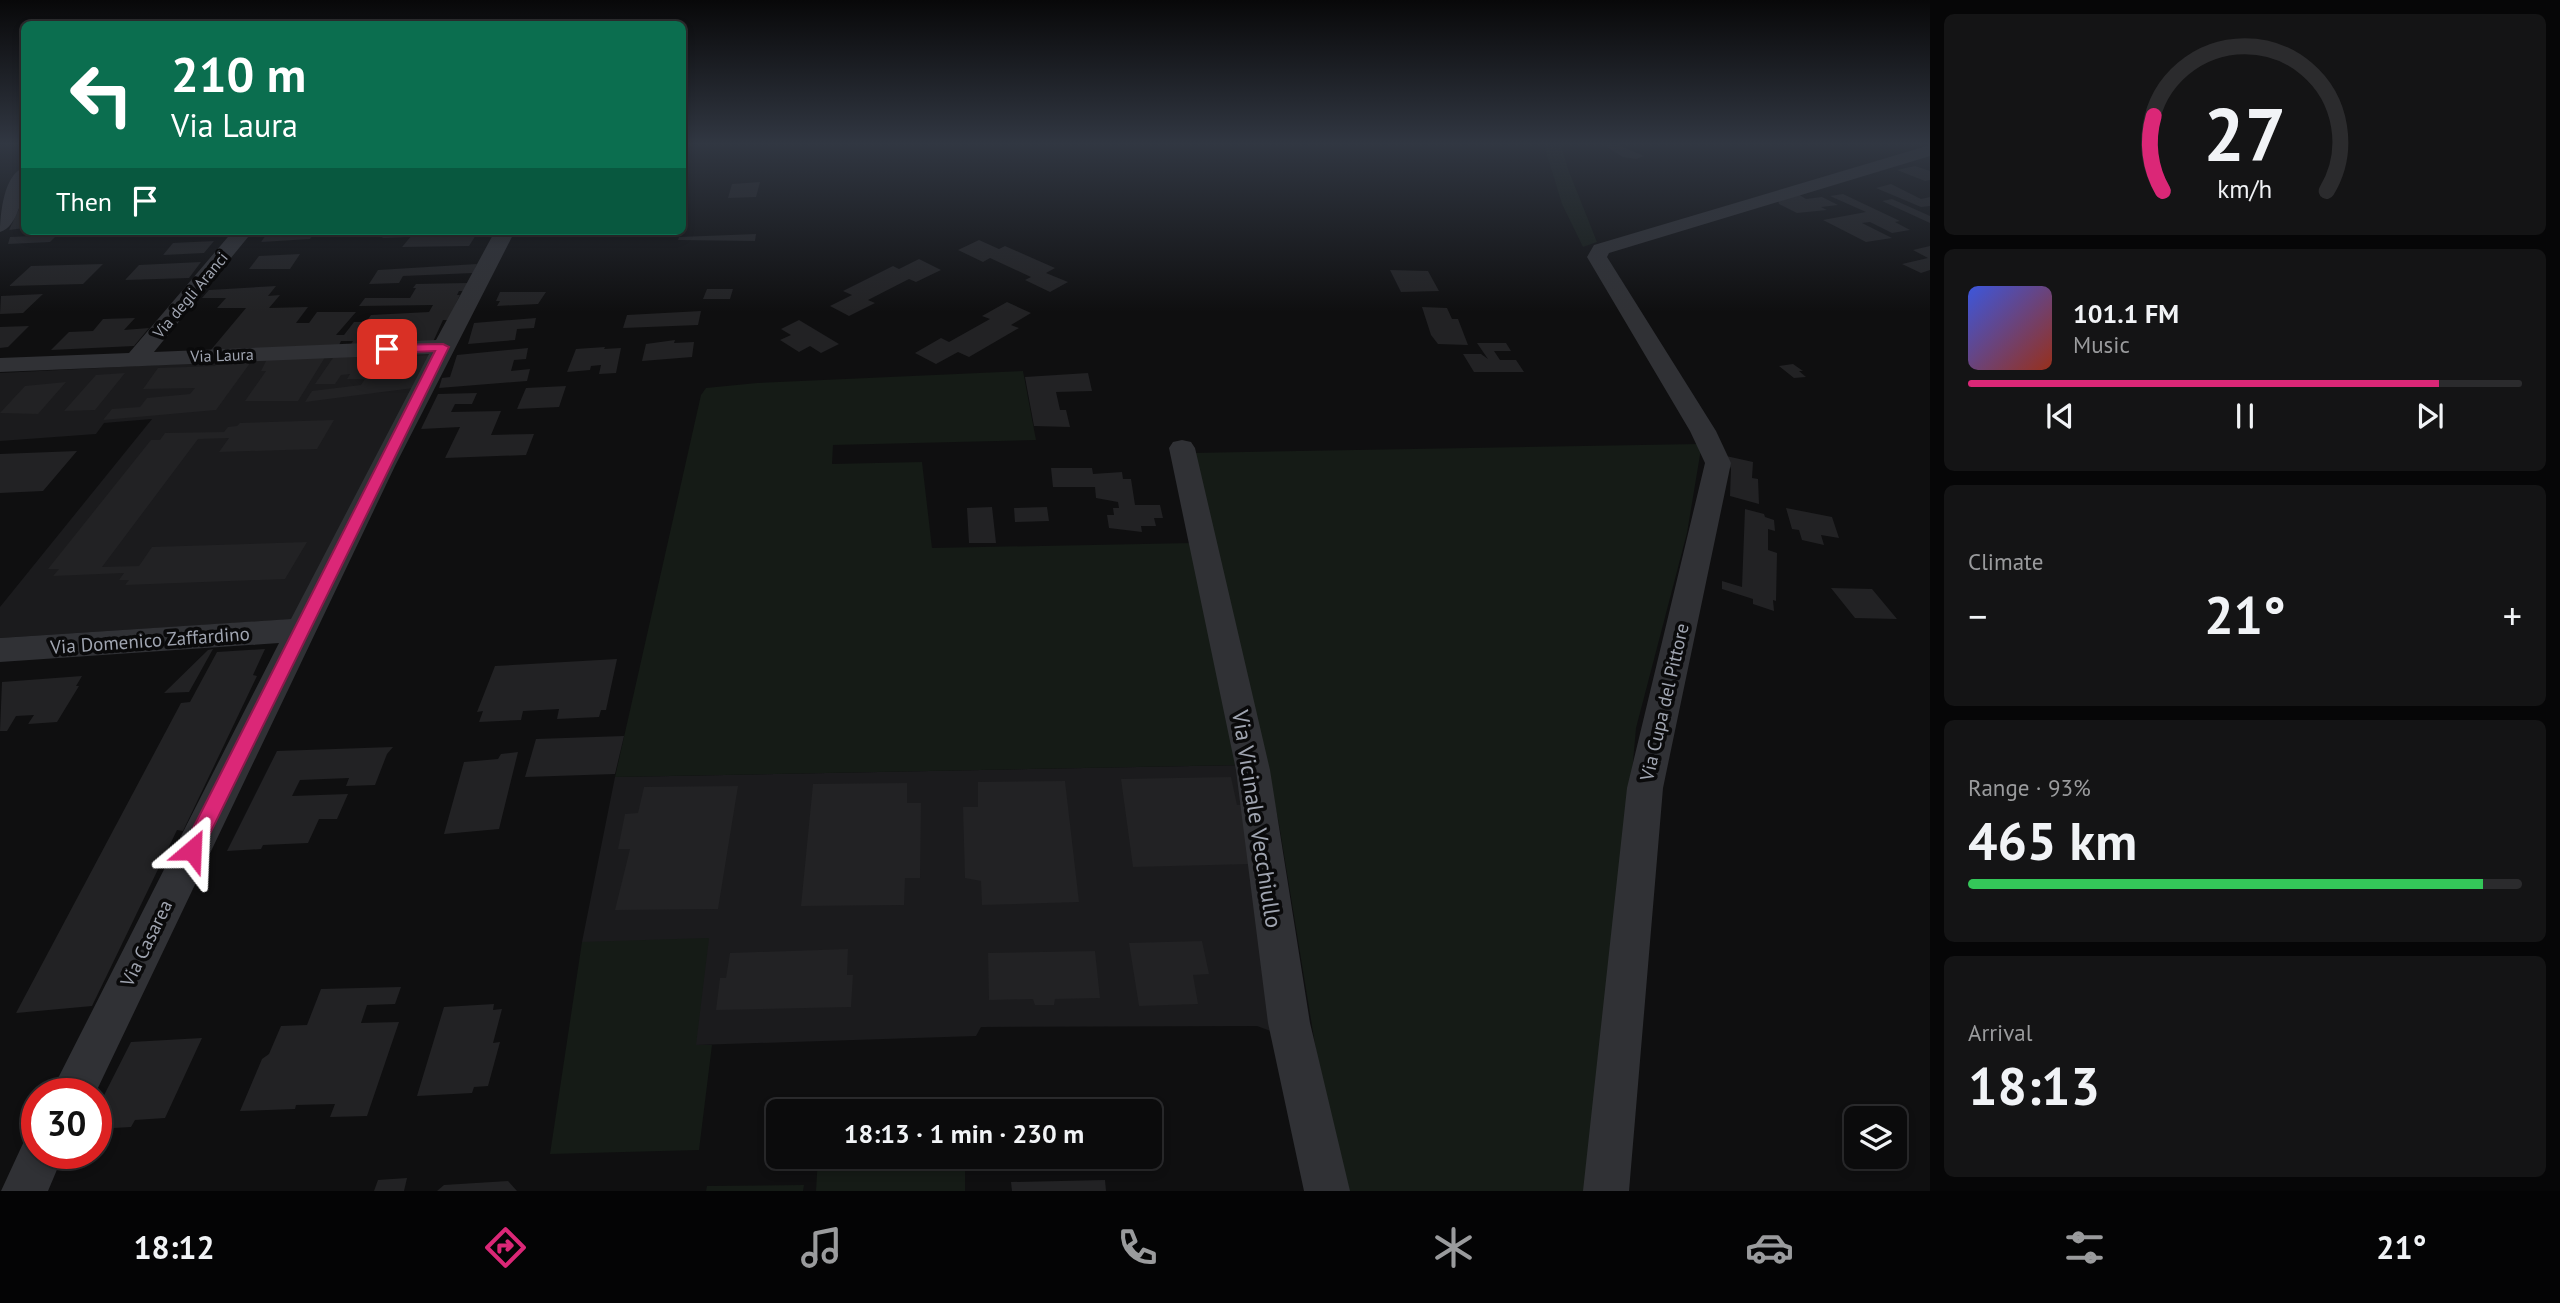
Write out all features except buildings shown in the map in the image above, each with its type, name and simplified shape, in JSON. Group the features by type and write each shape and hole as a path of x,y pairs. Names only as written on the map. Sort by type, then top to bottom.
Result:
{"street":[{"path":"0,226 12,201"},
{"name":"Via Cupa del Pittore","path":"1606,1191 1645,788 1718,463 1703,431 1597,257 1601,249 1762,201"},
{"name":"Via degli Aranci","path":"137,358 240,235"},
{"name":"Via Casarea","path":"80,1078 300,630 503,235"},
{"name":"Via Laura","path":"0,365 443,347"},
{"name":"Via Vicinale Vecchiullo","path":"1181,447 1253,770 1289,1023 1326,1191"},
{"name":"Via Domenico Zaffardino","path":"0,650 300,630"},
{"path":"24,1191 34,1169"}],"shaded area":[{"path":"1561,201 1581,201 1597,242 1583,247"},
{"path":"433,351 295,619 0,638 0,607 152,419 104,423 96,434 0,441 0,373"},
{"path":"1023,371 1036,440 833,445 832,464 922,462 932,548 1193,543 1243,765 615,777 701,395 706,388 757,383"},
{"path":"1699,444 1701,449 1687,533 1636,728 1595,1191 1339,1191 1279,824 1254,705 1192,453"},
{"path":"1243,765 1282,1035 1257,1026 981,1027 976,1036 696,1045 582,942 615,777"},
{"path":"709,938 696,1045 712,1045 699,1150 550,1154 582,942"},
{"path":"817,1169 965,1169 965,1191 816,1191"},
{"path":"804,1185 803,1191 706,1191 707,1186"}],"route":[{"path":"192,850 443,347 387,349"}]}
